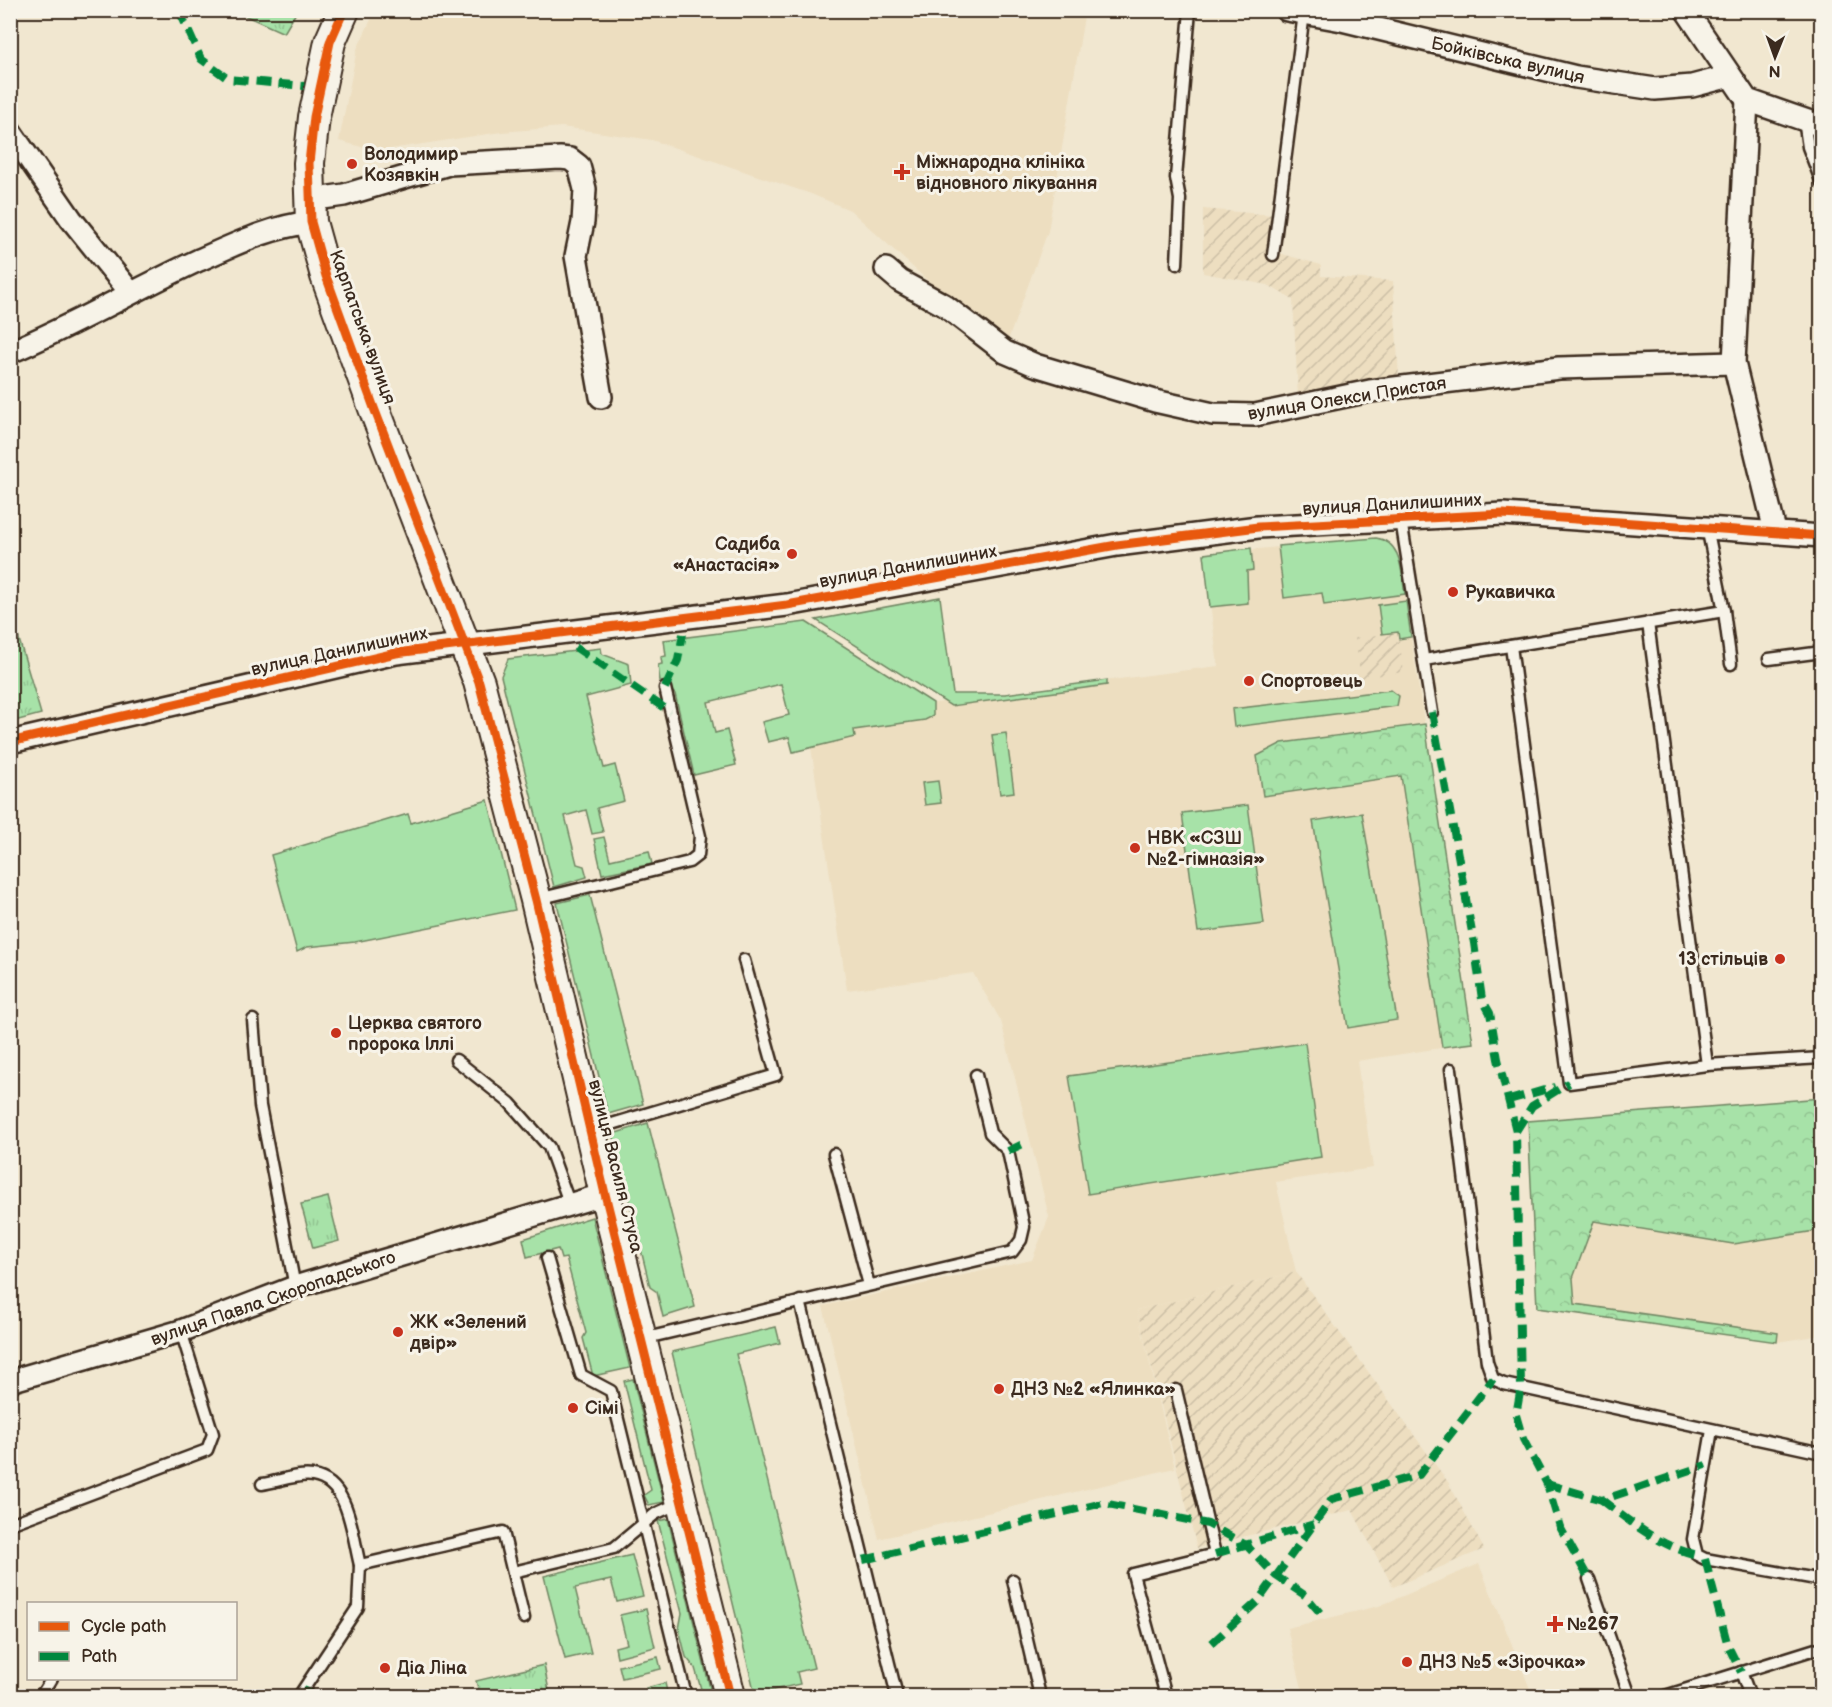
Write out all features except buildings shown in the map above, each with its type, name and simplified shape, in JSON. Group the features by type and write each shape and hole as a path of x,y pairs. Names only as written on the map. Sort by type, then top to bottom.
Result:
{"street":[{"name":"Карпатська вулиця","path":"344,10 330,42 314,117 309,163 310,211 326,276 370,397 466,644"},
{"path":"1686,10 1747,100 1813,123"},
{"name":"Бойківська вулиця","path":"1296,12 1342,15 1587,79 1655,88 1692,86 1730,76"},
{"path":"1747,100 1734,363 1775,531"},
{"path":"10,131 71,219 130,292"},
{"path":"10,352 130,292 249,237 286,226 310,211 344,195 449,164 560,158 570,159 579,166 585,189 583,222 576,256 601,397"},
{"name":"вулиця Олекси Пристая","path":"886,269 900,281 944,305 1005,352 1035,364 1155,401 1213,414 1255,415 1370,392 1559,368 1734,363"},
{"name":"вулиця Данилишиних","path":"10,742 396,652 787,605 1140,542 1258,527 1508,514 1821,536"},
{"name":"вулиця Василя Стуса","path":"466,644 479,682 536,900 605,1194 730,1696"},
{"name":"вулиця Павла Скоропадського","path":"10,1381 181,1331 295,1287 605,1194"}],"lane":[{"path":"1177,264 1180,199 1176,178 1190,10"},
{"path":"1273,255 1296,12"},
{"path":"1813,123 1808,147 1821,183"},
{"path":"1401,519 1432,712"},
{"path":"1707,527 1724,611 1731,663"},
{"path":"1424,660 1724,611"},
{"path":"1648,623 1707,1065"},
{"path":"1511,646 1569,1083 1707,1065 1821,1058"},
{"path":"1768,659 1821,652"},
{"path":"536,900 689,862 698,855 700,836 664,688"},
{"path":"591,1131 776,1075 744,960"},
{"path":"254,1020 260,1106 295,1287"},
{"path":"456,1060 510,1103 549,1147 570,1204"},
{"path":"1451,1069 1487,1362 1493,1379 1504,1384 1821,1453"},
{"path":"642,1340 1012,1252 1021,1240 1024,1227 1008,1151 990,1133 976,1075"},
{"path":"834,1154 869,1285"},
{"path":"547,1258 581,1375 611,1391 686,1696"},
{"path":"800,1301 897,1696"},
{"path":"10,1524 207,1450 213,1434 181,1331"},
{"path":"1166,1696 1133,1574 1215,1554 1176,1390"},
{"path":"1712,1430 1693,1539 1697,1555 1706,1559 1821,1580"},
{"path":"262,1484 311,1475 328,1481 342,1496 360,1565 358,1607 299,1696"},
{"path":"513,1572 606,1551 621,1544 643,1523 667,1506 682,1502"},
{"path":"360,1565 503,1532 524,1618"},
{"path":"1588,1579 1630,1696"},
{"path":"1013,1580 1040,1696"},
{"path":"1665,1696 1821,1647"},
{"path":"1741,1672 1750,1696"},
{"path":"41,1696 51,1680"}],"shaded area":[{"name":"Міжнародна клініка відновного лікування","path":"375,11 1085,11 1048,231 1007,343 949,300 850,210 811,194 652,140 562,127 501,132 377,151 339,141 357,49"},
{"path":"1203,209 1284,216 1279,253 1321,265 1321,276 1393,281 1399,378 1298,396 1293,300 1268,285 1203,273"},
{"name":"НВК «СЗШ №2-гімназія»","path":"1376,538 1391,544 1399,558 1473,1043 1357,1061 1373,1168 1276,1182 1296,1272 1137,1310 1175,1468 879,1539 823,1306 1032,1260 1049,1217 1001,1021 973,973 847,990 807,720 1218,666 1204,554"},
{"path":"1398,632 1404,672 1361,678 1355,638"},
{"path":"1821,1098 1821,1335 1777,1342 1537,1308 1528,1121"},
{"path":"1296,1272 1448,1482 1484,1549 1393,1587 1352,1510 1197,1548 1137,1310"},
{"name":"ДНЗ №5 «Зірочка»","path":"1479,1564 1533,1696 1304,1696 1287,1628 1379,1606"}],"green space":[{"path":"297,10 284,33 235,11"},
{"path":"1376,538 1391,545 1396,552 1405,594 1324,605 1322,593 1284,598 1278,546"},
{"path":"1251,548 1253,570 1247,571 1248,603 1210,607 1204,554"},
{"path":"940,597 953,694 1005,694 1107,680 1107,685 951,706 816,620"},
{"path":"1406,601 1411,637 1399,639 1398,632 1382,634 1378,605"},
{"path":"11,612 41,714 10,722"},
{"path":"806,622 933,703 933,716 925,720 854,730 855,737 793,752 789,737 768,742 762,722 789,715 781,684 708,702 715,733 727,730 736,765 694,775 675,694 660,681 658,665 662,664 661,657 666,656 664,640"},
{"path":"601,648 602,654 629,664 631,685 586,697 604,768 615,765 624,801 597,808 603,832 592,834 586,810 565,816 577,864 584,866 587,877 554,887 501,676 508,659"},
{"path":"1391,690 1399,696 1397,706 1234,727 1232,709"},
{"path":"1425,724 1473,1043 1442,1047 1401,776 1263,796 1257,756 1282,743"},
{"path":"1006,733 1014,792 1000,794 992,735"},
{"path":"938,781 941,803 925,805 922,783"},
{"path":"488,800 515,910 355,942 307,947 297,952 271,855 408,814 411,823"},
{"path":"1248,805 1264,924 1198,932 1182,813"},
{"path":"1362,813 1397,1020 1348,1028 1313,821"},
{"path":"604,837 610,860 649,851 652,864 602,874 594,839"},
{"path":"590,895 643,1104 608,1114 557,903"},
{"path":"1305,1043 1321,1157 1088,1194 1069,1076"},
{"path":"1821,1098 1821,1230 1733,1244 1594,1221 1573,1278 1575,1304 1778,1333 1777,1342 1537,1308 1528,1121"},
{"path":"648,1123 695,1307 663,1317 657,1292 650,1287 613,1134"},
{"path":"328,1197 339,1241 313,1248 301,1204"},
{"path":"592,1217 630,1368 593,1376 583,1338 586,1333 566,1258 561,1259 558,1249 527,1257 523,1239"},
{"path":"776,1327 780,1343 736,1354 814,1668 797,1672 800,1684 755,1694 672,1352"},
{"path":"633,1379 664,1502 649,1505 644,1495 651,1490 624,1381"},
{"path":"668,1519 712,1696 703,1696 695,1668 686,1657 679,1629 682,1613 658,1521"},
{"path":"632,1555 643,1596 617,1602 611,1580 575,1588 591,1653 565,1659 544,1576"},
{"path":"646,1609 655,1647 617,1657 615,1647 627,1644 620,1615"},
{"path":"658,1657 661,1669 622,1678 619,1666"},
{"path":"544,1665 550,1696 480,1696 476,1681"},
{"path":"665,1683 668,1696 649,1696 646,1688"}],"marked path":[{"path":"179,10 201,59 228,79 304,86"},
{"path":"665,688 678,660 683,634"},
{"path":"575,647 670,712"},
{"path":"1432,712 1482,999 1490,1013 1498,1059 1516,1131 1521,1387 1516,1415 1523,1439 1547,1484 1560,1527 1589,1579"},
{"path":"1516,1131 1532,1106 1569,1083"},
{"path":"1509,1100 1555,1087"},
{"path":"1008,1151 1027,1142"},
{"path":"1212,1643 1258,1601 1332,1499 1419,1475 1493,1379"},
{"path":"1547,1484 1602,1500 1706,1465"},
{"path":"1602,1500 1659,1540 1697,1555"},
{"path":"863,1560 1103,1503 1208,1524 1246,1545 1276,1576 1306,1596 1322,1615"},
{"path":"1215,1554 1314,1524"},
{"path":"1705,1559 1728,1646 1741,1672"},
{"path":"302,1690 315,1696"}],"cycle path":[{"path":"344,10 330,42 314,117 309,163 311,222 326,276 374,408 479,682 536,900 605,1194 730,1696"},
{"path":"10,742 396,653 787,605 1117,545 1258,527 1503,514 1822,536"}],"place":[{"name":"Володимир Козявкін","path":"352,164"},
{"name":"Міжнародна клініка відновного лікування","path":"902,172"},
{"name":"Садиба «Анастасія»","path":"792,554"},
{"name":"Рукавичка","path":"1453,592"},
{"name":"Спортовець","path":"1249,681"},
{"name":"НВК «СЗШ №2-гімназія»","path":"1135,848"},
{"name":"13 стільців","path":"1780,959"},
{"name":"Церква святого пророка Іллі","path":"336,1033"},
{"name":"ЖК «Зелений двір»","path":"398,1332"},
{"name":"ДНЗ №2 «Ялинка»","path":"999,1389"},
{"name":"Сімі","path":"573,1408"},
{"name":"№267","path":"1555,1624"},
{"name":"ДНЗ №5 «Зірочка»","path":"1407,1662"},
{"name":"Діа Ліна","path":"385,1668"}]}
